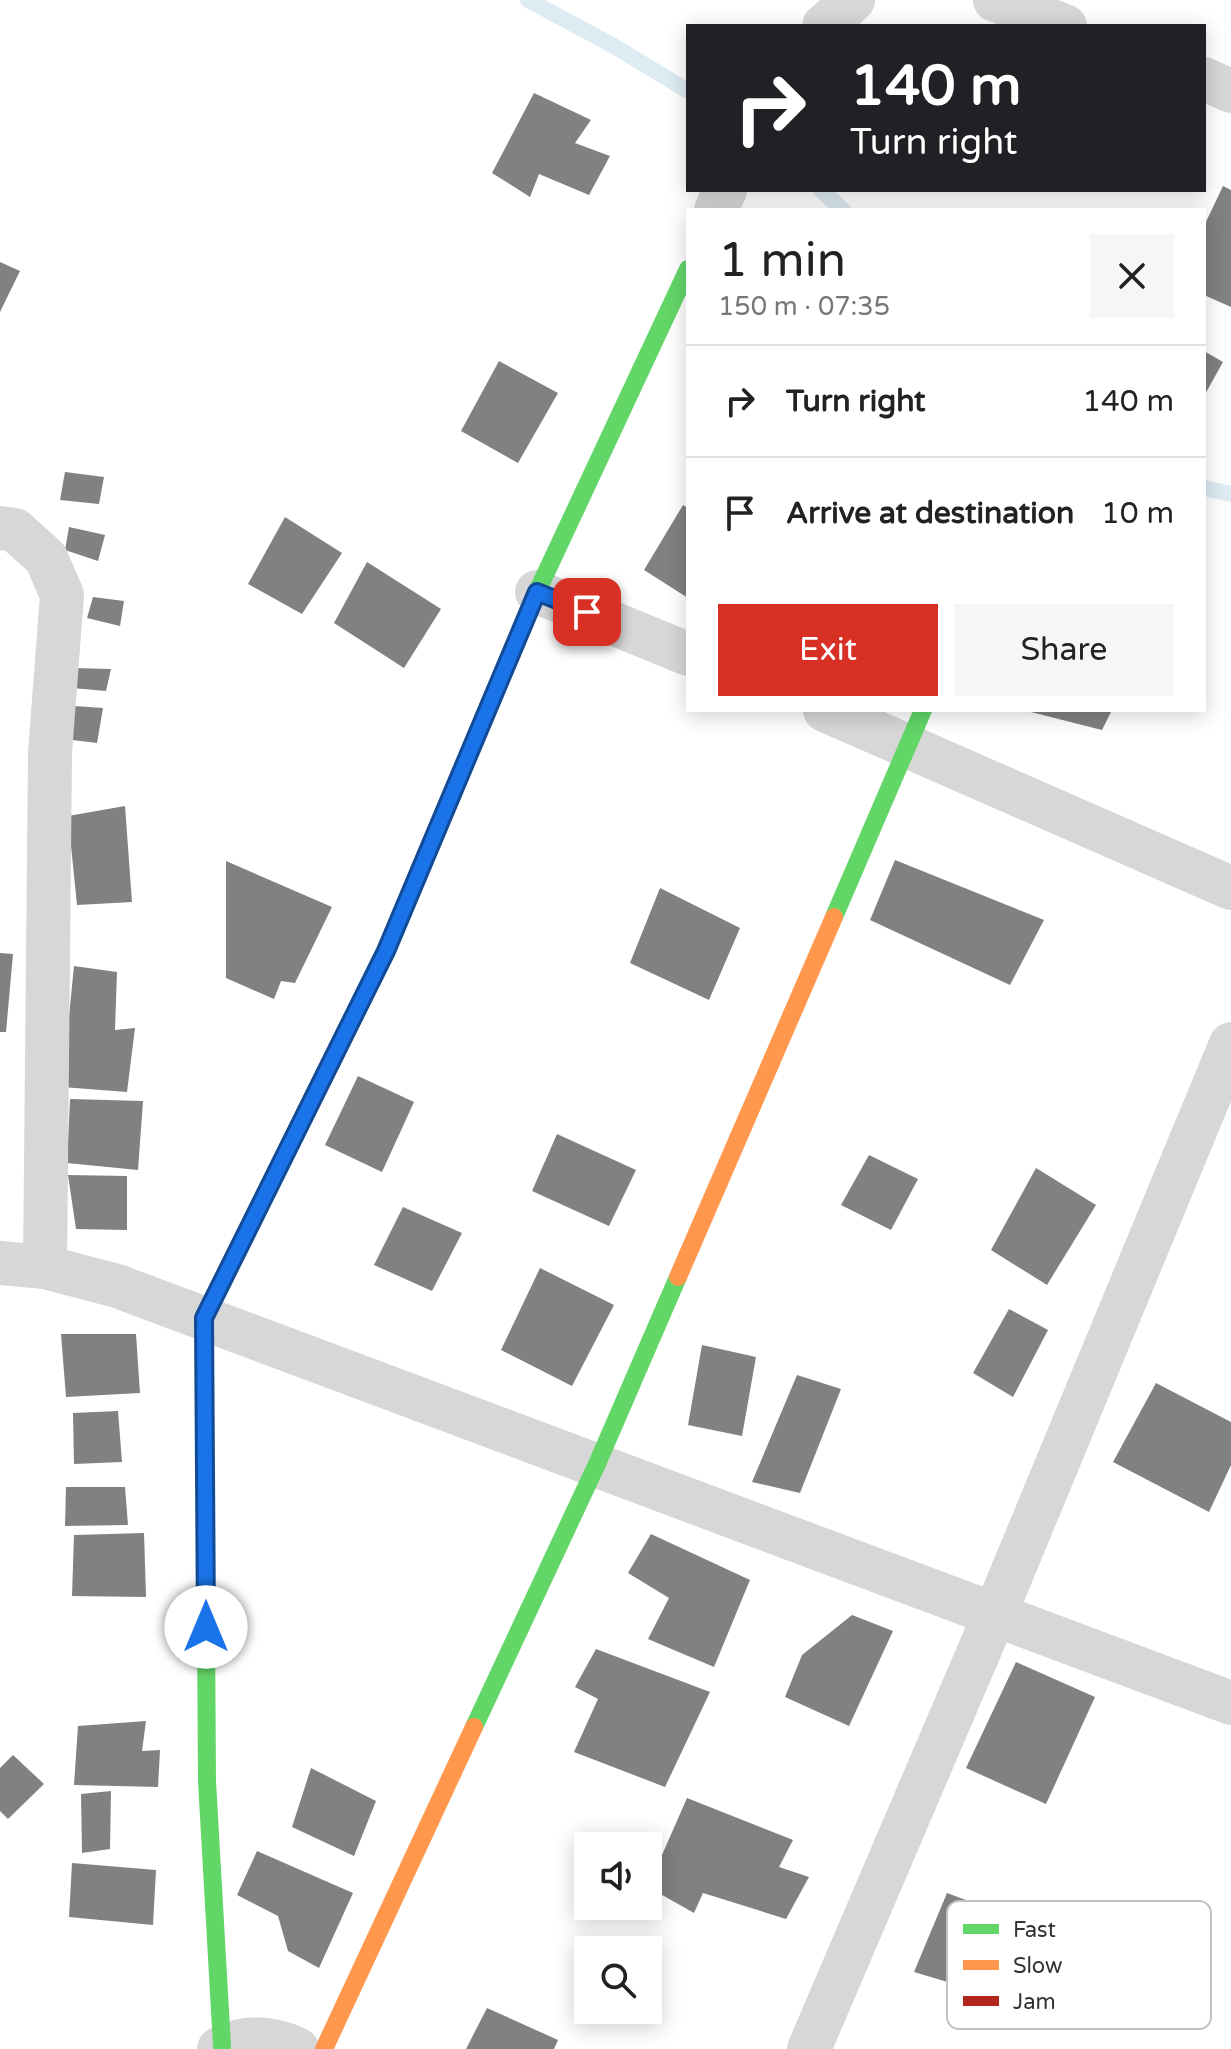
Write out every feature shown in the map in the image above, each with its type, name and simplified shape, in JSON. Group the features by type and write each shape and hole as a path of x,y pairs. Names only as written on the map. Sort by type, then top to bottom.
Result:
{"street":[{"path":"826,24 853,0"},
{"path":"995,0 1060,24"},
{"path":"1206,80 1231,91"},
{"path":"297,2049 282,2042 259,2038 220,2048 207,1781 204,1318 386,951 537,592 686,273"},
{"path":"0,528 15,530 46,558 62,595 50,753 45,1267"},
{"path":"537,592 686,653"},
{"path":"836,712 916,727 1231,888"},
{"path":"324,2049 597,1464 916,727"},
{"path":"809,2049 995,1614 1231,1044"},
{"path":"0,1263 45,1267 117,1286 1231,1703"}],"building":[{"path":"534,93 591,120 575,143 610,156 589,195 539,174 530,197 492,173"},
{"path":"1223,186 1231,190 1231,307 1206,296 1206,222"},
{"path":"0,262 20,271 0,312"},
{"path":"1206,352 1223,362 1206,392"},
{"path":"499,361 558,393 518,463 461,431"},
{"path":"65,472 104,477 99,504 60,500"},
{"path":"683,505 686,507 686,597 644,570"},
{"path":"285,517 342,553 302,614 248,584"},
{"path":"69,527 105,535 98,561 65,550"},
{"path":"367,562 441,609 404,668 334,623"},
{"path":"93,597 124,601 120,626 87,618"},
{"path":"74,668 111,669 106,691 72,688"},
{"path":"60,705 103,708 97,743 56,738"},
{"path":"1031,712 1111,712 1102,730"},
{"path":"125,806 132,902 77,905 68,816"},
{"path":"895,860 1044,920 1010,985 870,920"},
{"path":"226,861 332,907 295,983 281,981 274,999 226,978"},
{"path":"660,888 740,928 709,1000 630,963"},
{"path":"0,953 13,954 6,1032 0,1032"},
{"path":"74,966 117,972 115,1030 135,1028 127,1092 62,1087"},
{"path":"358,1076 414,1102 382,1172 325,1145"},
{"path":"70,1099 143,1101 138,1170 67,1163"},
{"path":"557,1134 636,1170 609,1226 532,1191"},
{"path":"869,1155 918,1179 891,1230 841,1205"},
{"path":"1036,1168 1096,1205 1047,1285 991,1250"},
{"path":"68,1175 127,1176 127,1230 76,1229"},
{"path":"403,1207 462,1233 432,1291 374,1265"},
{"path":"540,1268 614,1305 572,1386 501,1350"},
{"path":"1009,1309 1048,1330 1013,1397 973,1373"},
{"path":"61,1334 136,1334 140,1393 66,1397"},
{"path":"702,1345 756,1357 742,1436 688,1425"},
{"path":"797,1375 841,1389 800,1493 752,1482"},
{"path":"1156,1383 1231,1422 1231,1465 1209,1512 1113,1462"},
{"path":"118,1411 122,1462 74,1464 73,1413"},
{"path":"66,1487 125,1487 128,1525 65,1526"},
{"path":"144,1533 146,1597 72,1596 74,1535"},
{"path":"651,1534 750,1580 714,1667 648,1639 669,1598 628,1573"},
{"path":"852,1615 893,1631 849,1726 785,1697 802,1655"},
{"path":"596,1649 710,1692 665,1787 574,1752 598,1699 575,1687"},
{"path":"1016,1662 1095,1697 1046,1804 966,1768"},
{"path":"146,1721 142,1751 160,1750 158,1787 74,1785 78,1726"},
{"path":"13,1755 44,1784 8,1819 0,1811 0,1768"},
{"path":"311,1768 376,1801 354,1856 292,1827"},
{"path":"111,1791 110,1849 82,1853 81,1794"},
{"path":"687,1798 793,1840 779,1867 809,1877 786,1919 703,1893 694,1913 662,1895 662,1855"},
{"path":"257,1851 353,1893 319,1968 288,1951 278,1916 237,1895"},
{"path":"72,1863 156,1870 153,1925 69,1917"},
{"path":"947,1893 968,1901 947,1901 947,1982 914,1972"},
{"path":"487,2008 558,2040 554,2049 466,2049"}],"waterway":[{"path":"528,0 686,90"},
{"path":"823,192 841,208"},
{"path":"1206,488 1231,494"}],"traffic: fast":[{"path":"461,774 537,592 686,273"},
{"path":"834,917 922,712"},
{"path":"222,2046 207,1781 204,1318 314,1096"},
{"path":"474,1727 597,1464 678,1277"}],"traffic: slow":[{"path":"678,1277 834,917"},
{"path":"324,2049 474,1727"}],"traffic: jam":[{"path":"314,1096 386,951 461,774"}],"route":[{"path":"206,1627 204,1318 386,951 537,592 587,612"}]}
